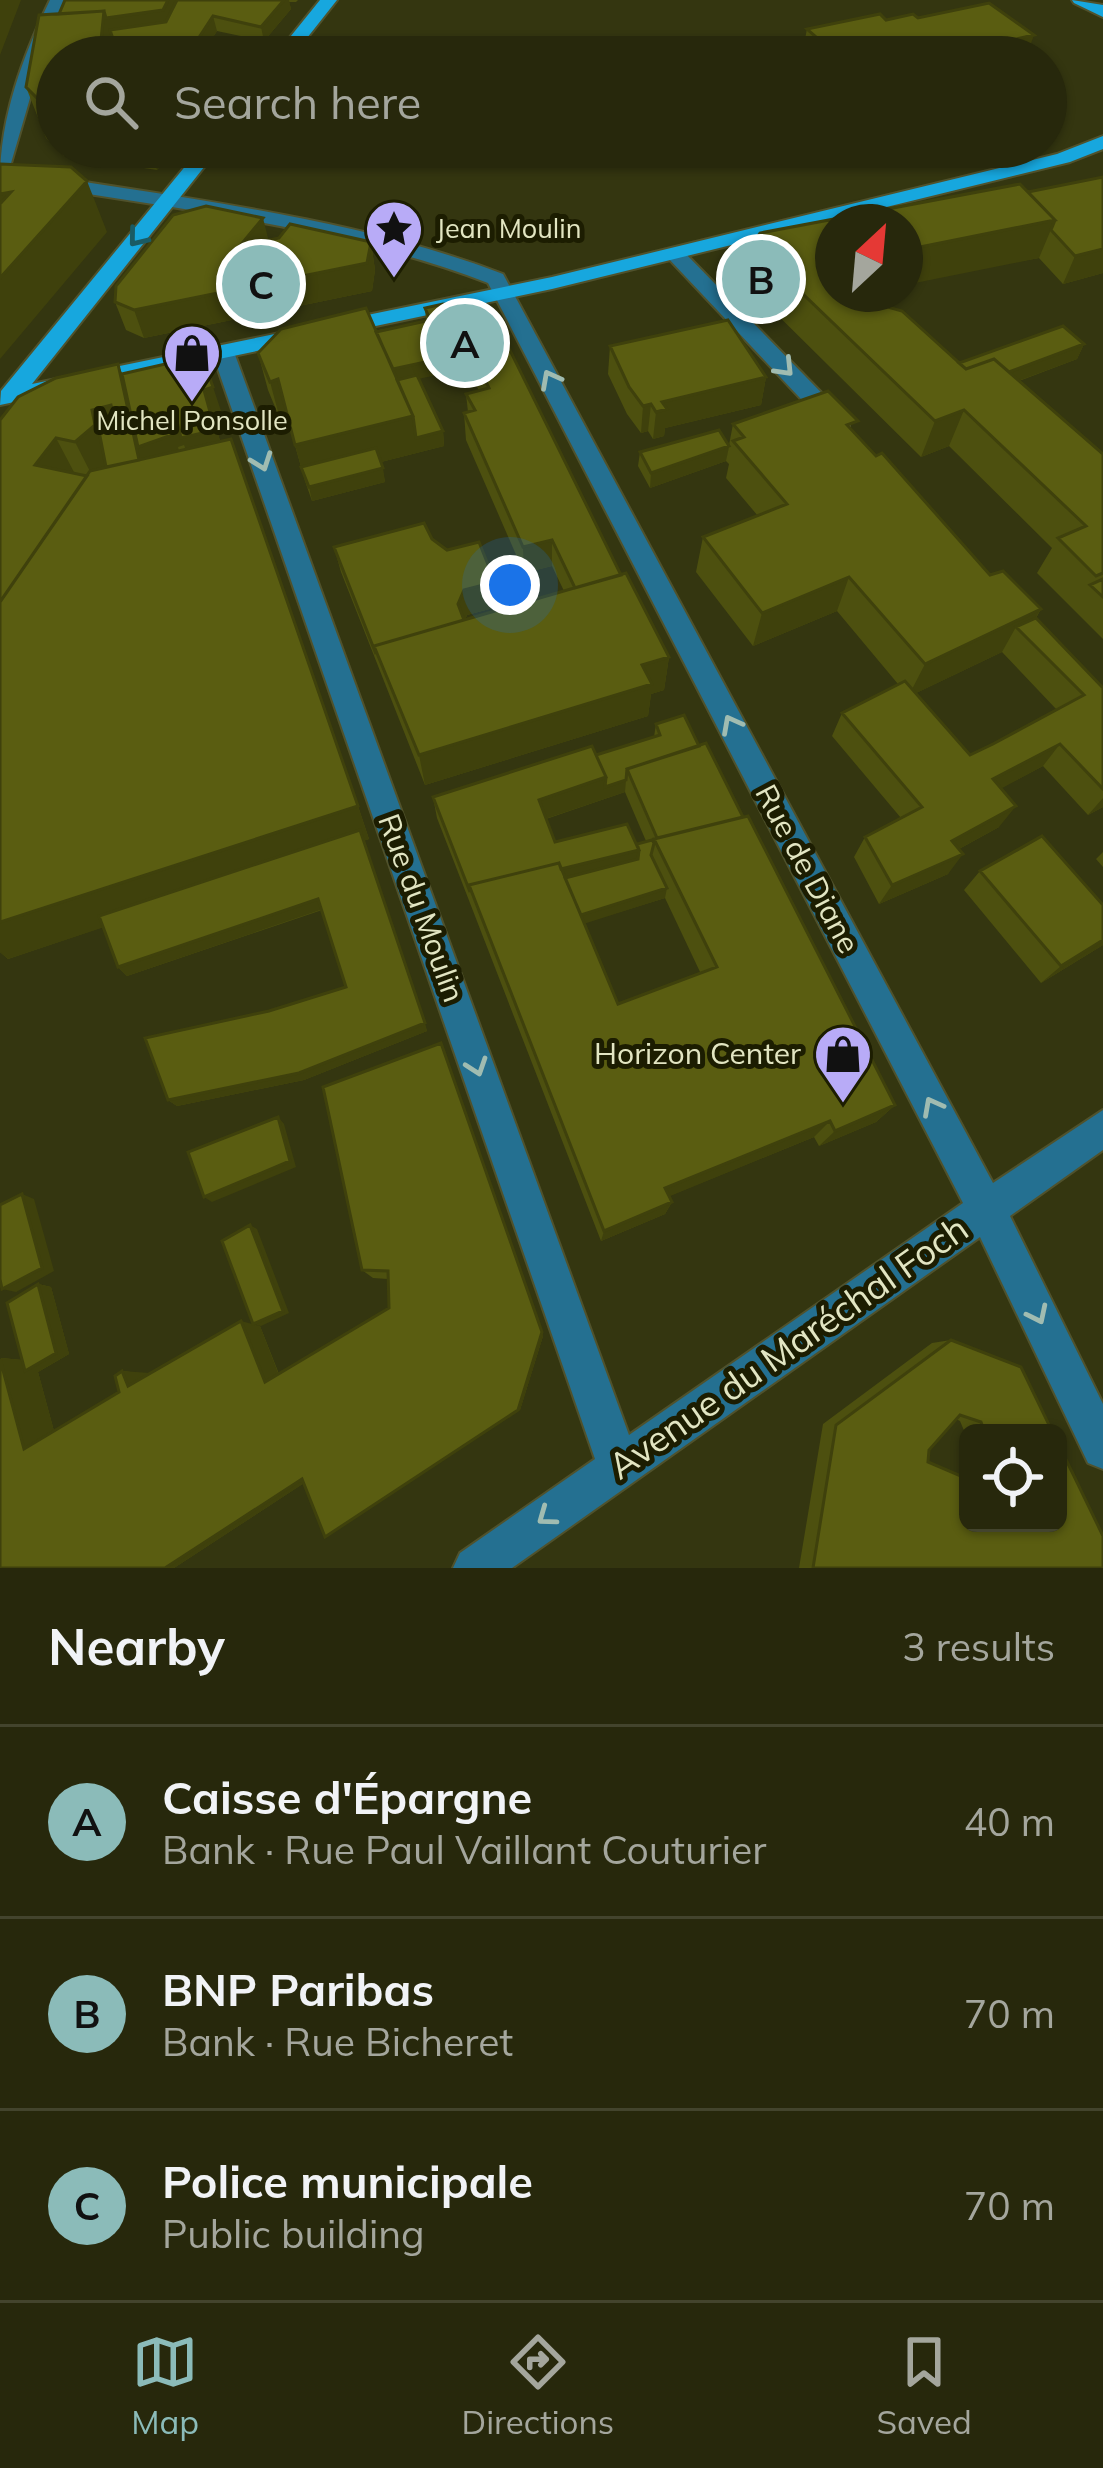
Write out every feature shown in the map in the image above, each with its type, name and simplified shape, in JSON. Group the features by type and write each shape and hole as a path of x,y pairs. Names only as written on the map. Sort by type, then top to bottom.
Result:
{"main road":[{"path":"300,36 329,0"},
{"path":"1080,0 1103,12"},
{"path":"1067,155 1103,142"},
{"path":"3,400 194,168"},
{"path":"3,400 505,293 1023,168"}],"street":[{"path":"42,36 58,0"},
{"path":"36,53 0,171 447,260 486,272 505,293"},
{"path":"675,254 863,449"},
{"name":"Rue de Diane","path":"505,293 987,1210 1103,1448"},
{"name":"Rue du Moulin","path":"223,352 618,1464"},
{"name":"Avenue du Maréchal Foch","path":"475,1568 1103,1128"}],"building":[{"path":"65,0 168,0 163,10 106,18 104,11 59,14"},
{"path":"177,0 284,0 261,27 213,16 200,36 112,36 110,30 166,22"},
{"path":"989,3 1034,35 815,36 807,29 880,14 886,20 913,14 918,18"},
{"path":"104,11 101,36 36,36 36,97 26,87 39,15"},
{"path":"0,164 72,168 87,181 0,278 0,204 11,192 0,194"},
{"path":"1103,177 1103,249 1075,256 1051,230 1055,220 1028,192"},
{"path":"1020,184 1055,220 923,246 923,204 914,204"},
{"path":"206,206 263,218 239,247 279,238 290,224 371,242 367,263 134,310 115,302 116,286 173,215"},
{"path":"815,223 815,306 752,245 760,233"},
{"path":"443,304 490,310 621,575 575,588 552,540 523,547 464,413 475,410 466,394 489,388 466,340 445,352 425,308"},
{"path":"366,308 413,416 295,445 278,379 270,382 258,353 281,329"},
{"path":"822,312 903,312 966,369 994,359 1103,454 1103,573 1096,576 1058,538 1086,526 964,410 935,421"},
{"path":"728,320 766,377 662,402 667,409 656,412 651,404 643,406 610,346"},
{"path":"426,321 444,358 393,369 376,332"},
{"path":"1063,326 1084,344 1009,372 994,359 966,369 959,363"},
{"path":"174,362 208,373 213,387 204,390 215,430 181,438 176,417 167,420 172,435 138,447 122,374"},
{"path":"118,364 139,460 106,467 98,426 115,422 111,405 92,410 95,425 75,442 56,438 35,465 87,476 0,602 0,420 18,397 56,378"},
{"path":"417,375 443,431 416,438 413,416 397,380"},
{"path":"828,391 858,421 847,425 876,456 882,453 990,575 1003,571 1041,609 925,664 849,577 762,613 703,537 787,504 733,441 744,437 733,424"},
{"path":"719,430 729,446 651,473 640,452"},
{"path":"231,439 358,806 0,922 0,602 90,471"},
{"path":"376,448 383,468 309,487 301,467"},
{"path":"424,523 432,539 447,550 479,542 495,582 464,590 458,604 464,620 374,646 376,654 334,547"},
{"path":"626,573 669,657 642,665 652,684 419,755 374,646"},
{"path":"1103,579 1103,597 1090,585"},
{"path":"1036,618 1103,688 1103,789 1060,744 993,779 1016,806 952,841 963,854 892,885 865,837 922,807 842,713 905,681 970,755 993,744 1084,695 1016,627"},
{"path":"684,715 699,746 627,769 626,780 605,787 606,777 596,755 660,735 656,724"},
{"path":"706,743 743,817 657,838 627,769"},
{"path":"592,746 606,777 539,800 555,842 627,824 639,850 469,885 470,892 433,797"},
{"path":"748,816 895,1105 835,1131 830,1121 665,1188 672,1202 604,1231 469,885 559,863 618,1004 717,967 654,839"},
{"path":"360,830 425,1023 299,1073 168,1100 145,1038 269,1011 346,987 318,899 118,967 99,916"},
{"path":"1042,836 1103,905 1103,940 1061,966 980,871"},
{"path":"652,840 651,855 667,888 581,915 565,878 638,859 637,844"},
{"path":"441,1043 542,1332 518,1410 325,1537 302,1479 165,1568 0,1568 0,1359 24,1449 119,1392 115,1376 122,1371 128,1386 241,1321 265,1382 389,1308 388,1271 362,1270 323,1087"},
{"path":"278,1117 290,1161 204,1197 188,1152"},
{"path":"22,1194 42,1268 2,1289 0,1205"},
{"path":"250,1225 283,1311 253,1324 222,1241"},
{"path":"38,1284 56,1353 25,1371 7,1303"},
{"path":"951,1340 1021,1367 1049,1424 982,1424 960,1415 929,1450 928,1462 959,1475 959,1532 1067,1532 1067,1462 1103,1536 1103,1568 813,1568 836,1425"}],"place":[{"name":"BNP Paribas","path":"761,279"},
{"name":"Jean Moulin","path":"394,280"},
{"name":"Police municipale","path":"261,284"},
{"name":"Caisse d'Épargne","path":"465,343"},
{"name":"Michel Ponsolle","path":"192,404"},
{"name":"Horizon Center","path":"843,1105"}]}
